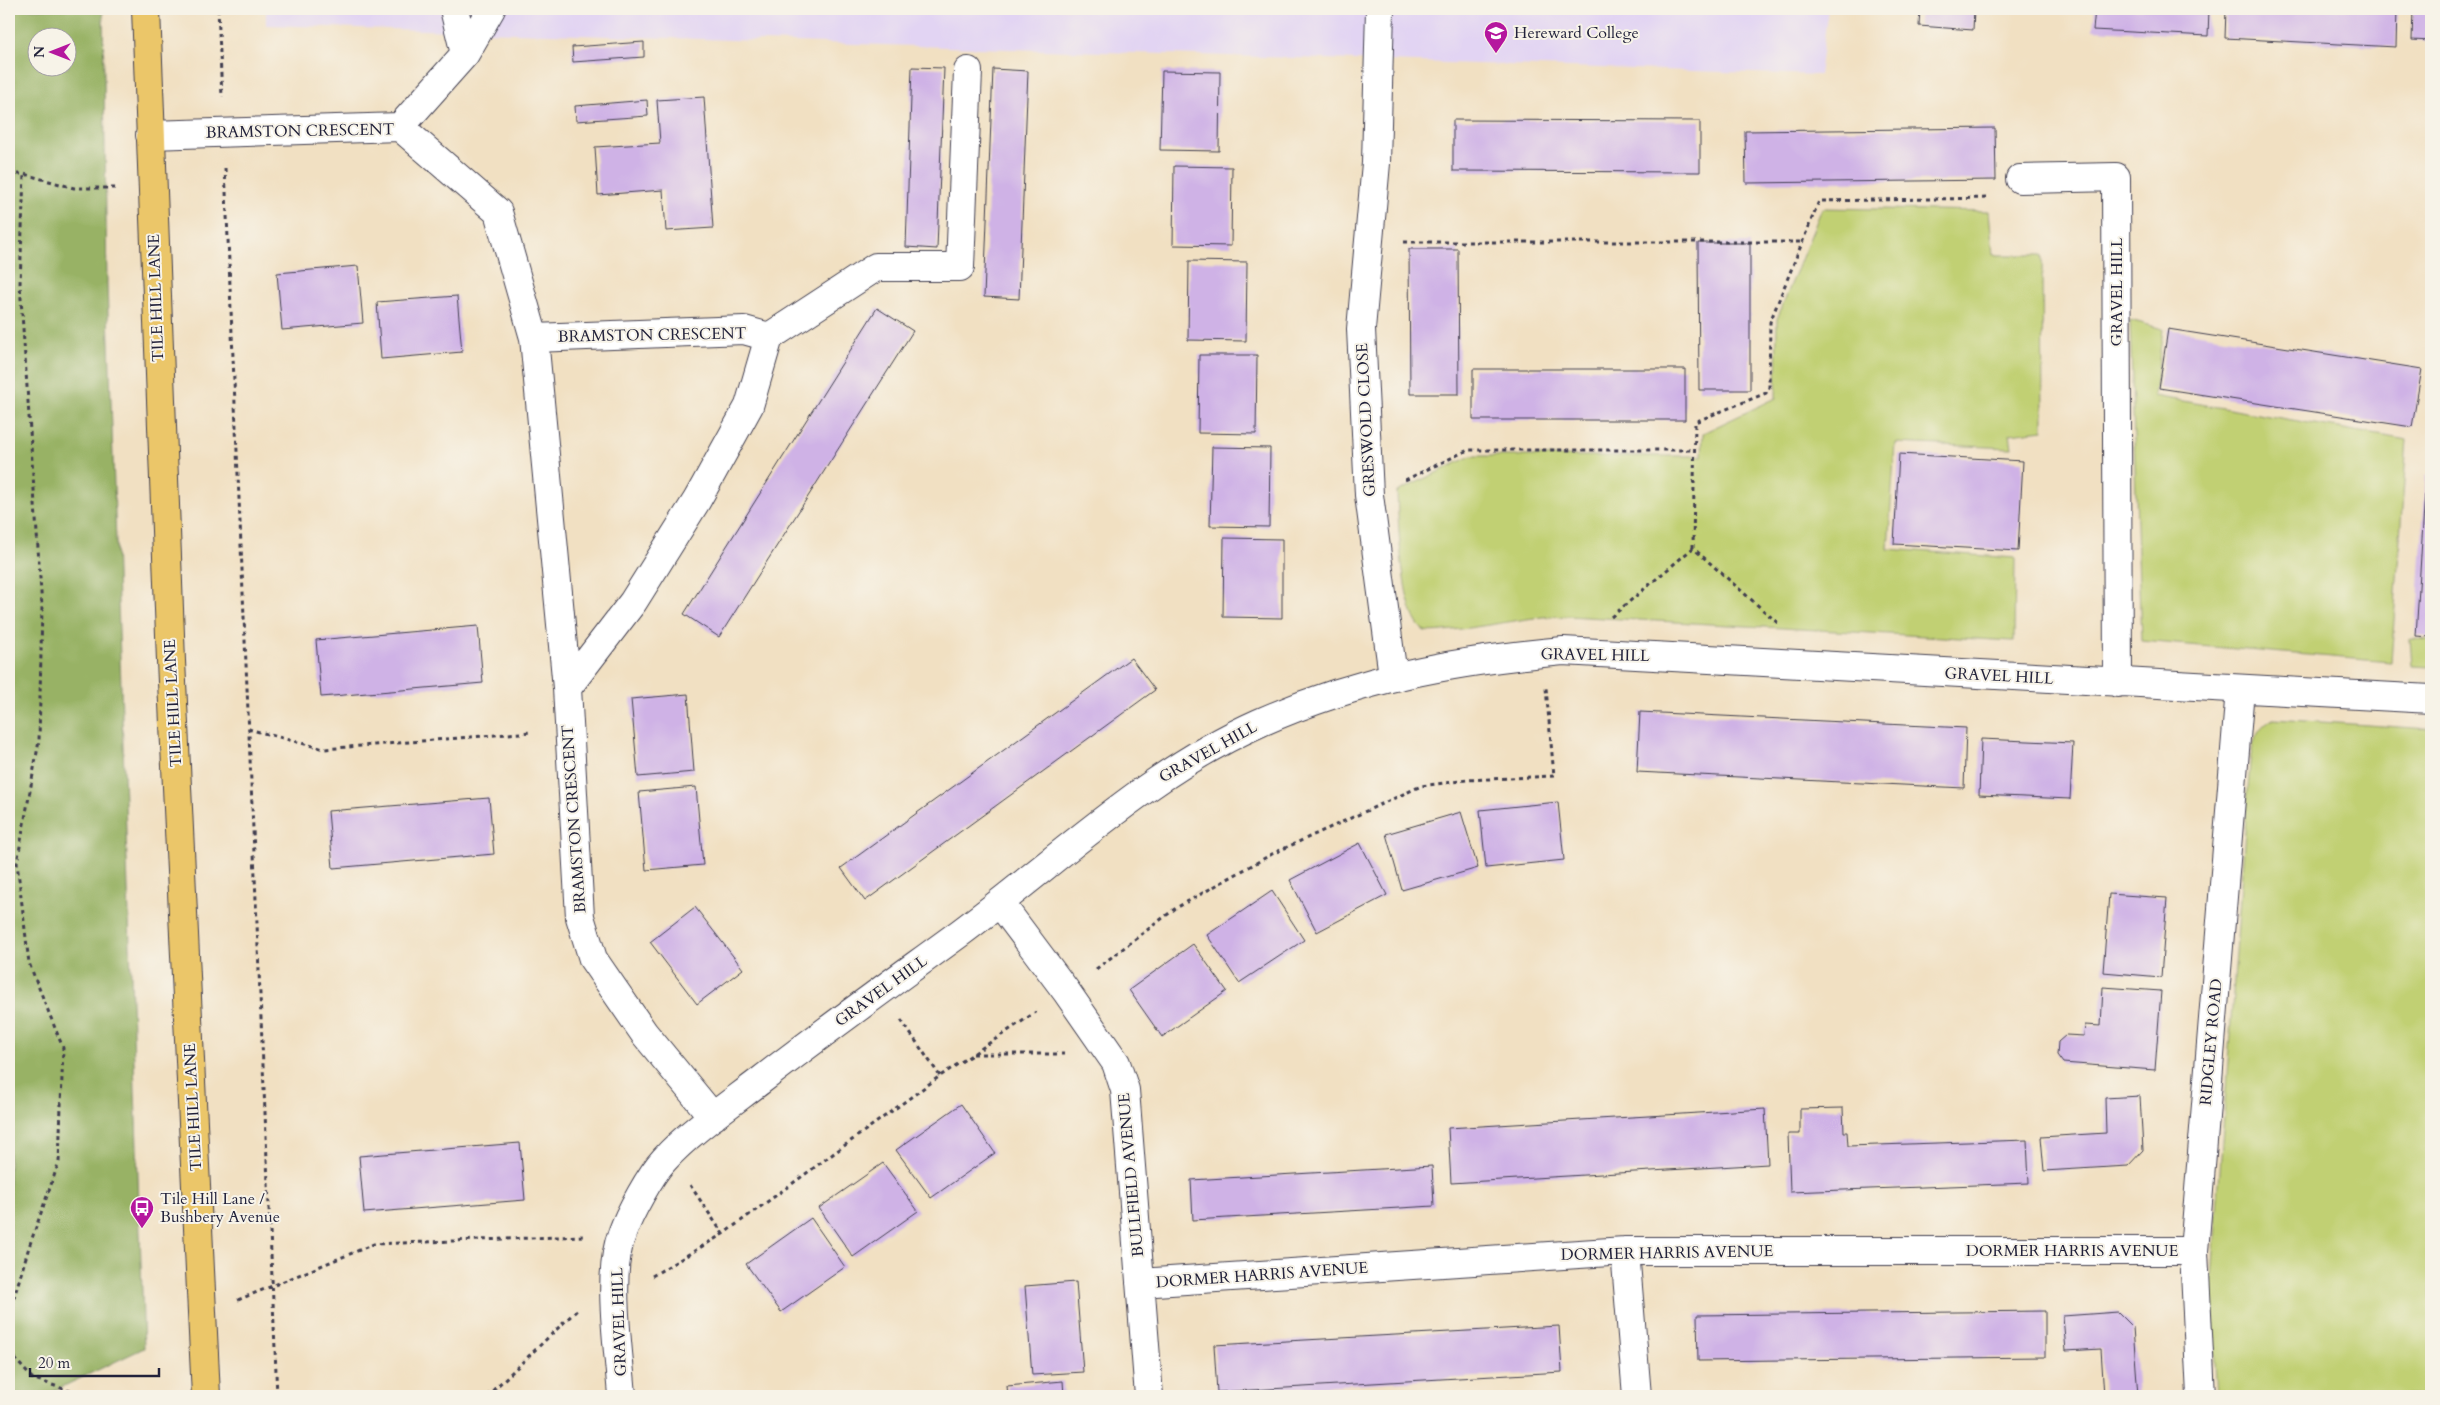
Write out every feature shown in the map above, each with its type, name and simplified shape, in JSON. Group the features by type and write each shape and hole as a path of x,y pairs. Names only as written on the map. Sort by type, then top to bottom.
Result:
{"main road":[{"name":"TILE HILL LANE","path":"146,9 171,662 206,1396"}],"street":[{"path":"454,9 465,54"},
{"path":"400,127 465,54 490,9"},
{"name":"GRESWOLD CLOSE","path":"1380,9 1376,163 1361,329 1369,495 1393,676"},
{"name":"BRAMSTON CRESCENT","path":"567,688 633,602 696,500 749,406 769,337 876,267 960,267 968,71"},
{"name":"BRAMSTON CRESCENT","path":"150,135 400,127 498,212 534,338 567,688 580,917 593,959 644,1033 713,1118"},
{"name":"GRAVEL HILL","path":"2020,179 2116,178 2118,683"},
{"name":"BRAMSTON CRESCENT","path":"534,338 744,330 769,337"},
{"name":"GRAVEL HILL","path":"622,1396 615,1298 617,1258 622,1234 647,1186 669,1155 713,1118 1000,903 1156,781 1207,749 1257,724 1316,700 1393,676 1481,659 1563,651 2431,699"},
{"name":"RIDGLEY ROAD","path":"2201,1396 2194,1251 2240,689"},
{"name":"BULLFIELD AVENUE","path":"1000,903 1066,991 1110,1054 1116,1063 1125,1090 1149,1396"},
{"path":"1625,1251 1637,1396"},
{"name":"DORMER HARRIS AVENUE","path":"1140,1283 1625,1251 2194,1251"}],"path":[{"path":"218,9 277,1396"},
{"path":"9,174 24,174 74,188 152,188"},
{"path":"9,1314 59,1162 63,1048 30,963 17,863 39,741 42,607 20,284 24,174"},
{"path":"1794,664 1794,638 1693,548 1693,450 1695,422 1766,393 1769,386 1770,322 1820,202 1990,198 2020,179"},
{"path":"1369,242 1803,242"},
{"path":"1369,495 1424,472 1468,450 1693,450"},
{"path":"1603,653 1603,624 1693,548"},
{"path":"248,729 324,749 568,729"},
{"path":"881,991 940,1076"},
{"path":"972,1054 1110,1054"},
{"path":"669,1155 723,1234"},
{"path":"271,1286 374,1244 622,1234"},
{"path":"9,1352 32,1378 84,1396"}],"shaded area":[{"name":"Hereward College","path":"266,9 1828,9 1819,75 266,25"}],"green space":[{"path":"9,9 103,9 107,284 144,1348 43,1396 9,1396"},
{"path":"1822,208 1989,211 1993,255 2042,255 2043,430 2010,434 2012,448 1895,443 1888,549 2015,558 2014,641 1568,616 1538,617 1477,627 1432,632 1425,631 1417,623 1406,589 1402,567 1397,492 1471,456 1702,456 1703,433 1776,398 1777,319"},
{"path":"2130,320 2163,329 2154,396 2407,440 2391,662 2141,641"},
{"path":"2410,639 2431,640 2431,666 2412,665"},
{"path":"2273,719 2431,729 2431,1396 2217,1396 2211,1292 2250,763 2252,749 2259,732"}],"building":[{"path":"1920,9 1974,9 1973,30 1919,26"},
{"path":"2095,9 2209,9 2208,36 2093,30"},
{"path":"2226,9 2397,9 2396,47 2225,38"},
{"path":"2413,9 2431,9 2431,41 2412,40"},
{"path":"644,42 644,57 573,62 572,47"},
{"path":"912,67 944,68 937,249 906,247"},
{"path":"993,69 1028,71 1019,299 984,297"},
{"path":"1162,71 1220,72 1219,151 1160,150"},
{"path":"704,97 713,228 666,231 663,190 598,195 595,147 660,143 657,100"},
{"path":"647,100 648,116 576,121 575,106"},
{"path":"1453,120 1700,121 1700,172 1453,171"},
{"path":"1995,128 1996,180 1746,183 1745,131"},
{"path":"1174,166 1232,167 1231,246 1173,245"},
{"path":"1698,243 1750,243 1750,390 1699,390"},
{"path":"1409,249 1458,249 1459,394 1410,394"},
{"path":"1189,261 1247,262 1246,341 1188,340"},
{"path":"358,266 363,323 282,330 277,273"},
{"path":"457,296 462,352 381,359 377,302"},
{"path":"877,308 913,331 719,637 684,614"},
{"path":"2168,329 2422,369 2412,427 2159,388"},
{"path":"1199,355 1257,355 1256,434 1198,433"},
{"path":"1473,369 1685,369 1685,420 1473,420"},
{"path":"1212,447 1270,448 1269,527 1210,526"},
{"path":"1899,454 2023,461 2018,551 1894,544"},
{"path":"2430,470 2431,637 2416,636 2426,475 2429,475"},
{"path":"1224,538 1282,539 1282,618 1223,617"},
{"path":"478,626 483,683 321,697 316,640"},
{"path":"1131,658 1155,690 865,901 841,868"},
{"path":"688,694 694,772 638,777 631,699"},
{"path":"1640,712 1966,728 1964,788 1637,772"},
{"path":"1981,739 2073,743 2070,799 1979,795"},
{"path":"696,787 703,865 646,870 639,792"},
{"path":"489,798 494,854 333,868 328,811"},
{"path":"1558,802 1564,860 1486,868 1480,810"},
{"path":"1461,812 1478,868 1402,890 1386,834"},
{"path":"1360,843 1387,895 1317,932 1290,880"},
{"path":"1272,891 1304,940 1239,983 1207,935"},
{"path":"2109,894 2167,898 2161,977 2103,972"},
{"path":"695,907 743,969 697,1004 650,942"},
{"path":"1193,944 1227,991 1162,1037 1129,990"},
{"path":"2103,987 2161,991 2155,1070 2063,1063 2057,1055 2058,1042 2066,1035 2084,1036 2085,1025 2101,1026"},
{"path":"2140,1096 2143,1150 2128,1166 2044,1171 2041,1137 2106,1133 2105,1098"},
{"path":"961,1104 995,1153 931,1198 896,1150"},
{"path":"1843,1108 1844,1132 1847,1132 1848,1146 2027,1140 2029,1183 1790,1192 1788,1134 1800,1134 1800,1109"},
{"path":"1765,1109 1768,1164 1451,1183 1448,1128"},
{"path":"520,1143 525,1200 364,1213 359,1156"},
{"path":"883,1163 918,1211 853,1257 819,1208"},
{"path":"1432,1166 1434,1206 1193,1220 1191,1180"},
{"path":"811,1218 845,1267 781,1312 746,1264"},
{"path":"1076,1282 1083,1372 1032,1375 1025,1286"},
{"path":"2045,1311 2045,1357 1698,1361 1697,1315"},
{"path":"2118,1312 2133,1327 2138,1396 2104,1396 2101,1349 2066,1351 2063,1316"},
{"path":"1559,1326 1562,1372 1217,1392 1214,1345"},
{"path":"1063,1381 1064,1396 1008,1396 1007,1386"}],"place":[{"name":"Hereward College","path":"1496,54"},
{"name":"Tile Hill Lane / Bushbery Avenue","path":"142,1229"}]}
